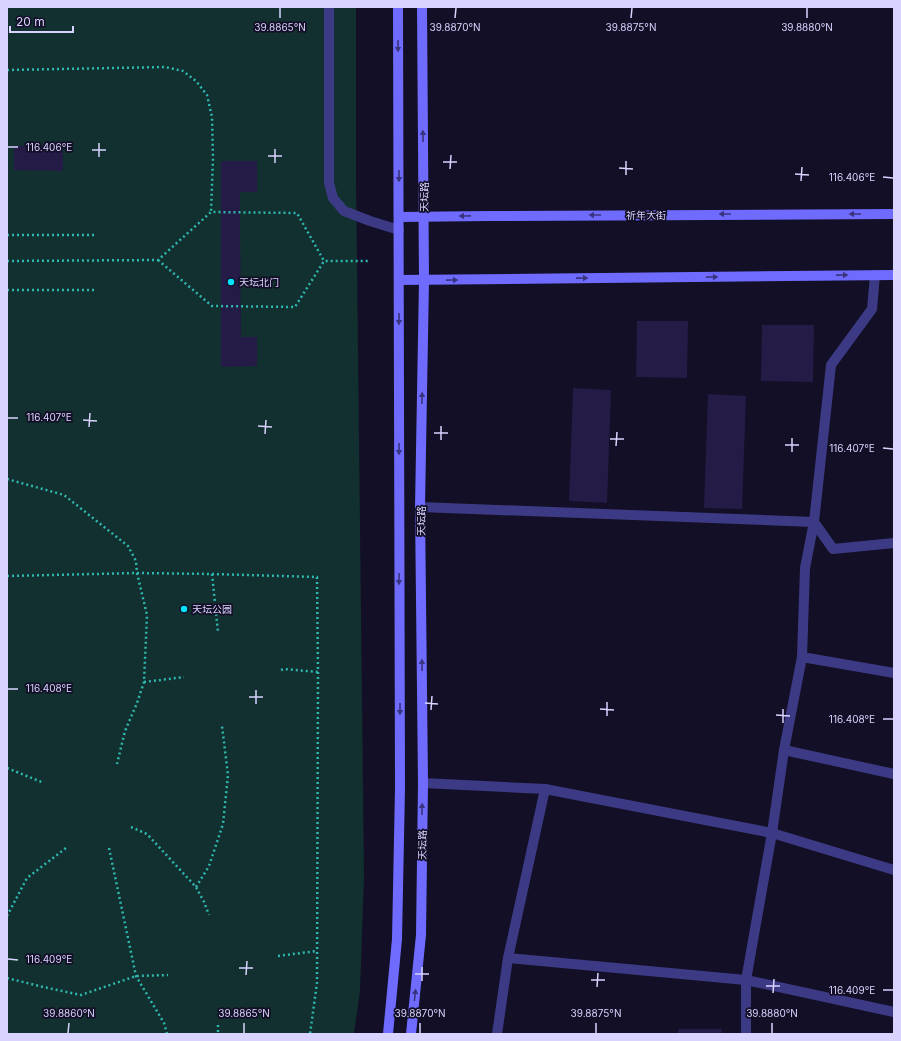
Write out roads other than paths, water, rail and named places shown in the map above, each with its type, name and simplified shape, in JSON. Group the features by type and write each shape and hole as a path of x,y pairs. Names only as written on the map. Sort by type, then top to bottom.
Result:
{"street":[{"path":"388,1034 397,940 400,796 398,7"},
{"name":"天坛路","path":"411,1034 421,935 423,783 420,507 424,280 422,7"},
{"name":"祈年大街","path":"398,217 894,214"},
{"path":"399,280 894,275"}],"lane":[{"path":"329,7 329,183 333,198 344,211 399,230"},
{"path":"746,1034 746,980 772,833 784,750 802,658 805,568 814,522 831,365 872,308 875,275"},
{"path":"420,507 814,522"},
{"path":"814,522 832,549 894,543"},
{"path":"802,658 894,674"},
{"path":"784,750 894,774"},
{"path":"423,783 545,789 772,833 894,870"},
{"path":"497,1034 508,958 545,789"},
{"path":"508,958 746,980 894,1012"}],"place":[{"name":"天坛北门","path":"231,282"},
{"name":"天坛公园","path":"184,609"}]}
